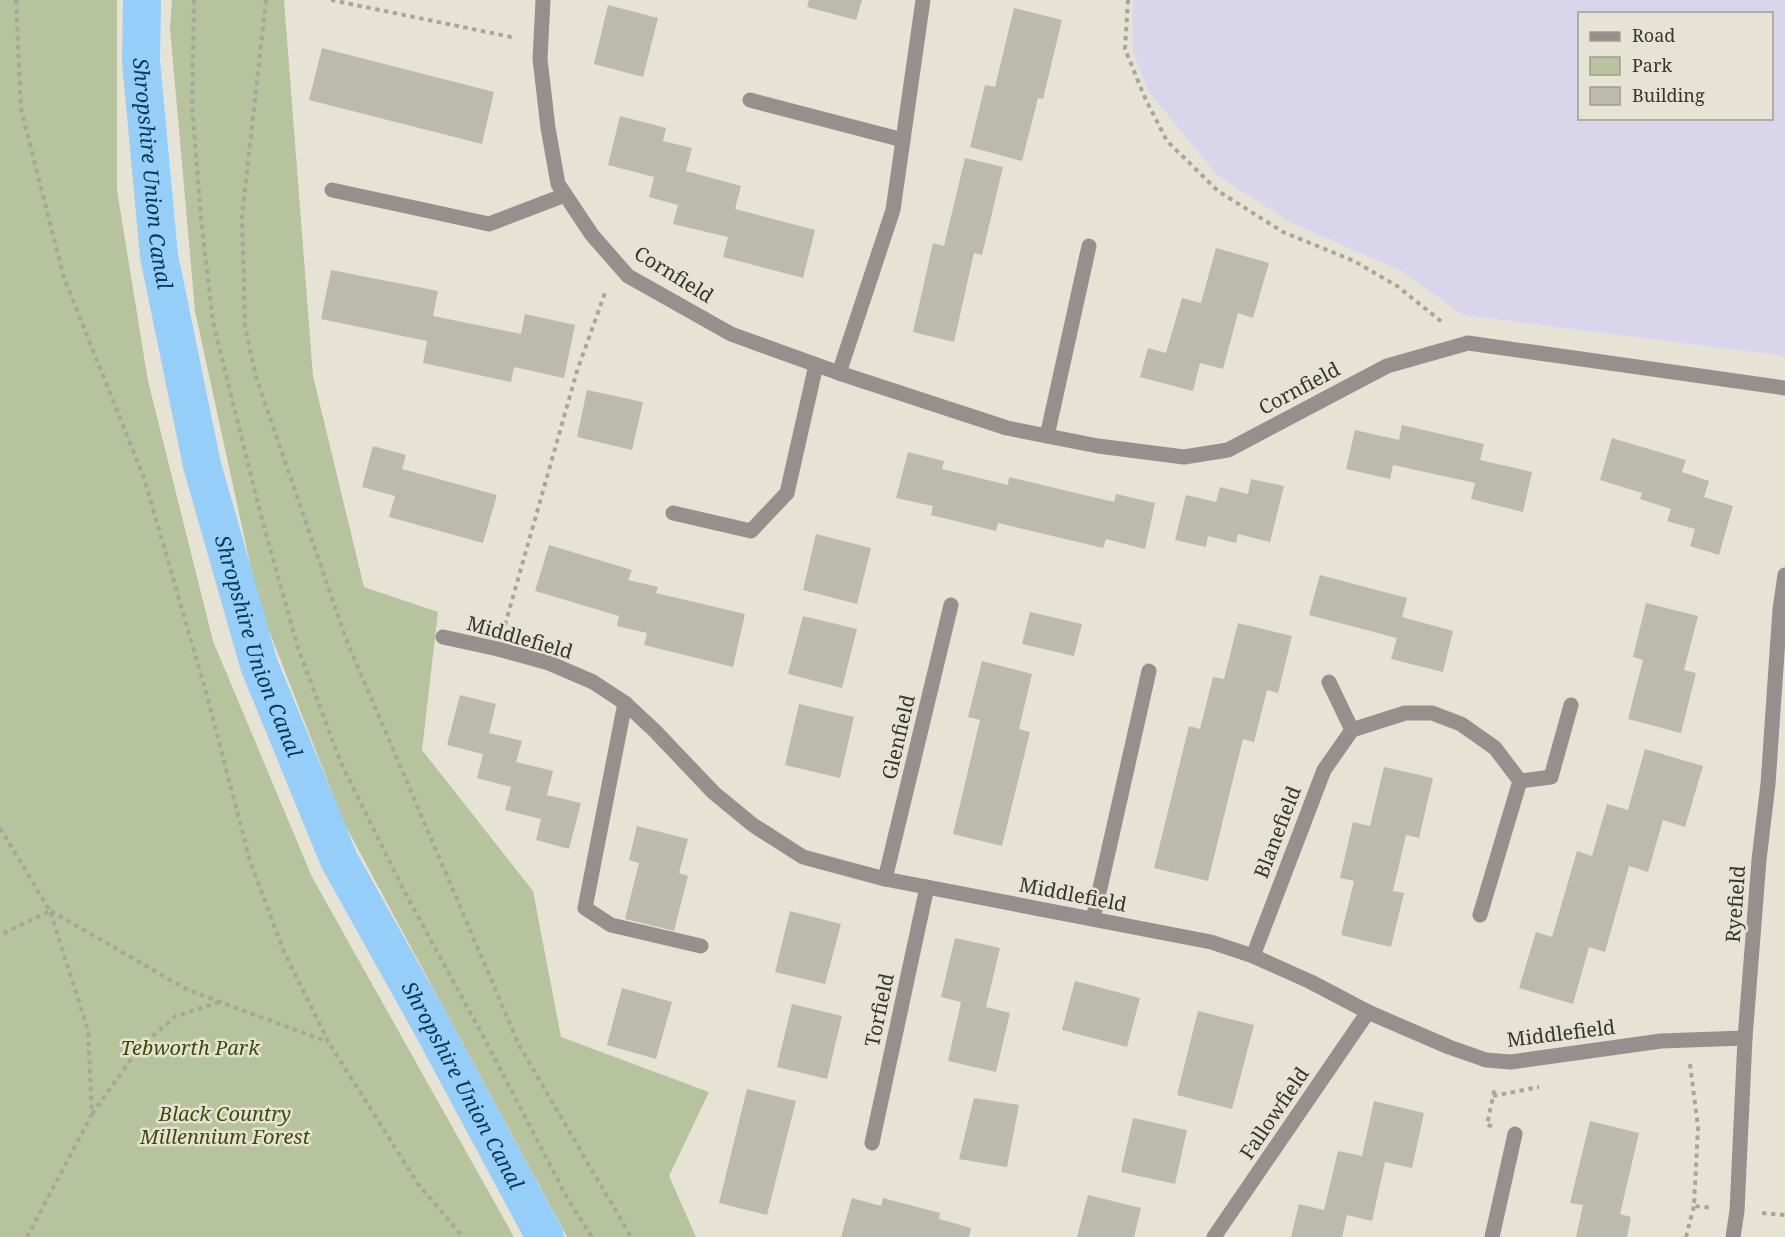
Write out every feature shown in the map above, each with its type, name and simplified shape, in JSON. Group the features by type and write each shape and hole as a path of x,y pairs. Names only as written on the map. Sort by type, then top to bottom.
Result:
{"street":[{"name":"Cornfield","path":"543,0 540,59 548,128 558,184 592,235 628,276 731,334 839,373 1007,428 1098,446 1184,457 1228,450 1387,366 1468,343 1785,388"},
{"path":"839,373 893,210 923,0"},
{"path":"750,100 903,140"},
{"path":"332,190 489,224 566,195"},
{"path":"1047,435 1089,246"},
{"path":"673,513 751,531 787,493 816,365"},
{"name":"Ryefield","path":"1733,1237 1737,1210 1745,1038 1759,860 1768,784 1780,609 1785,575"},
{"name":"Glenfield","path":"885,879 951,605"},
{"name":"Middlefield","path":"442,637 549,663 593,682 625,703 656,731 714,793 753,825 803,857 885,879 1211,942 1253,956 1311,982 1368,1012 1449,1047 1486,1060 1511,1062 1660,1041 1745,1038"},
{"path":"1093,919 1149,671"},
{"path":"1329,682 1352,730 1405,713 1432,713 1461,724 1495,748 1520,781"},
{"path":"625,703 585,908 611,925 701,946"},
{"path":"1520,781 1551,777 1571,705"},
{"name":"Blanefield","path":"1253,956 1324,770 1352,730"},
{"path":"1480,915 1520,781"},
{"name":"Torfield","path":"872,1143 927,886"},
{"name":"Fallowfield","path":"1214,1237 1368,1012"},
{"path":"1492,1237 1515,1134"}],"path":[{"path":"16,0 21,109 64,278 144,478 206,692 250,861 284,952 329,1043 418,1184 463,1237"},
{"path":"194,0 192,106 201,218 213,322 260,512 298,648 342,763 403,889 566,1196 592,1237"},
{"path":"266,0 242,216 245,326 256,377 346,639 519,1045 631,1237"},
{"path":"331,0 541,43"},
{"path":"1128,0 1125,50 1145,98 1167,141 1218,191 1283,232 1354,261 1397,286 1468,343"},
{"path":"498,649 577,370 616,262"},
{"path":"0,828 50,911 88,1030 92,1114"},
{"path":"50,911 188,990 329,1043"},
{"path":"0,935 50,911"},
{"path":"27,1237 92,1114 139,1048 176,1016 220,1002"},
{"path":"1686,1237 1694,1206 1698,1127 1688,1040"},
{"path":"1501,1062 1487,1125 1515,1134"},
{"path":"1694,1206 1785,1215"}],"shaded area":[{"path":"1134,0 1785,0 1785,356 1463,315 1401,271 1288,221 1217,175 1148,91 1133,51"}],"green space":[{"name":"Tebworth Park","path":"0,0 117,0 117,190 148,381 213,641 312,877 514,1237 0,1237"},
{"path":"172,0 284,0 313,376 364,587 438,612 422,750 533,891 561,1037 709,1092 669,1176 696,1237 567,1237 344,823 259,605 195,311 170,28"}],"building":[{"path":"809,0 862,0 856,20 807,7"},
{"path":"608,5 658,18 643,77 594,64"},
{"path":"1014,8 1062,20 1043,99 1038,98 1022,161 970,147 985,85 995,87"},
{"path":"322,48 494,92 482,144 309,100"},
{"path":"620,116 666,128 663,141 692,148 686,171 741,186 735,209 815,230 803,278 723,257 728,237 673,224 678,205 649,197 654,177 608,165"},
{"path":"965,158 1003,167 982,255 974,253 954,342 913,332 933,243 944,246"},
{"path":"1216,248 1269,263 1253,318 1238,313 1223,369 1200,363 1193,391 1140,377 1148,348 1166,353 1182,298 1201,303"},
{"path":"331,270 438,291 433,316 521,334 525,314 575,325 564,378 514,367 511,382 423,363 427,341 321,319"},
{"path":"587,390 643,402 632,450 577,437"},
{"path":"1402,425 1484,444 1480,460 1532,472 1523,512 1471,499 1475,483 1393,465 1390,479 1346,469 1355,430 1399,440"},
{"path":"1612,438 1686,460 1682,472 1709,481 1704,497 1733,506 1719,555 1690,546 1695,529 1667,521 1671,509 1640,499 1642,493 1600,480"},
{"path":"373,446 406,455 402,469 497,495 483,543 389,517 395,496 362,487"},
{"path":"908,452 944,461 942,469 1008,485 1009,477 1114,502 1116,494 1155,503 1145,549 1106,539 1103,548 998,523 996,531 931,515 933,506 896,498"},
{"path":"1251,479 1284,486 1270,542 1238,534 1236,543 1208,536 1206,547 1175,540 1186,495 1216,502 1220,487 1248,494"},
{"path":"816,534 871,548 857,604 803,590"},
{"path":"549,545 632,570 628,580 658,587 656,593 745,614 733,667 644,645 647,633 617,626 619,616 535,591"},
{"path":"1320,575 1407,598 1402,617 1453,631 1443,672 1391,659 1397,638 1309,615"},
{"path":"1646,603 1698,616 1684,670 1696,673 1681,733 1628,719 1643,660 1633,657"},
{"path":"1030,612 1082,624 1074,656 1022,644"},
{"path":"803,616 857,629 842,688 788,674"},
{"path":"1238,623 1292,636 1278,693 1267,690 1254,742 1243,739 1208,881 1154,868 1189,726 1200,729 1213,677 1224,679"},
{"path":"982,661 1032,674 1019,729 1030,732 1002,846 953,834 980,720 968,717"},
{"path":"460,695 496,704 489,733 522,741 516,762 553,771 547,795 581,803 569,849 536,840 541,819 505,810 511,787 477,778 483,754 447,745"},
{"path":"799,704 854,717 840,778 785,765"},
{"path":"1645,749 1703,766 1685,827 1663,820 1648,872 1629,866 1605,952 1589,947 1573,1004 1519,988 1536,932 1552,937 1577,851 1592,856 1607,804 1628,810"},
{"path":"1384,767 1433,778 1419,838 1406,835 1393,891 1404,893 1391,947 1341,935 1354,881 1340,878 1353,822 1370,826"},
{"path":"637,826 688,839 679,873 688,876 674,931 625,919 639,863 629,860"},
{"path":"790,911 841,924 825,984 775,972"},
{"path":"955,938 1000,948 986,1007 1010,1013 996,1072 948,1061 961,1002 941,997"},
{"path":"1075,981 1140,998 1127,1047 1062,1030"},
{"path":"622,988 672,1002 656,1059 607,1045"},
{"path":"792,1004 842,1016 827,1079 777,1067"},
{"path":"1198,1011 1254,1025 1232,1109 1177,1095"},
{"path":"747,1089 796,1101 767,1215 719,1203"},
{"path":"974,1098 1019,1105 1007,1167 959,1159"},
{"path":"1374,1101 1424,1113 1412,1168 1385,1162 1372,1221 1347,1215 1342,1237 1291,1237 1299,1204 1324,1210 1338,1151 1362,1156"},
{"path":"1133,1118 1187,1130 1175,1184 1121,1172"},
{"path":"1590,1121 1639,1133 1620,1214 1631,1217 1627,1237 1576,1237 1583,1205 1570,1203"},
{"path":"1088,1195 1141,1208 1134,1237 1077,1237"},
{"path":"852,1198 881,1206 883,1198 940,1213 939,1219 971,1228 969,1237 841,1237"}],"waterway":[{"name":"Shropshire Union Canal","path":"142,0 141,61 159,256 202,465 259,665 339,860 545,1237"}],"park label":[{"name":"Black Country Millennium Forest","path":"225,1124"}]}
